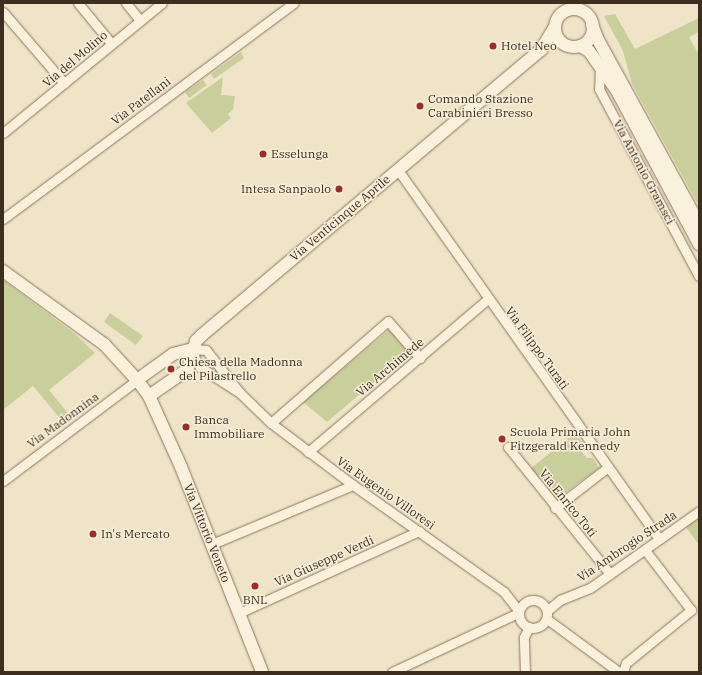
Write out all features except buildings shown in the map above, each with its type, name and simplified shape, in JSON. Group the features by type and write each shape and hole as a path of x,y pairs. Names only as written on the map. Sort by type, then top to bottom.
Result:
{"street":[{"path":"78,3 111,43"},
{"path":"126,3 140,20"},
{"name":"Via del Molino","path":"3,133 111,43 162,3"},
{"name":"Via Patellani","path":"3,219 294,3"},
{"path":"558,3 556,24 558,39 567,46"},
{"path":"541,50 567,46 580,46 590,37 592,25 585,13 573,6 565,12 556,24"},
{"path":"3,12 64,83"},
{"name":"Via Venticinque Aprile","path":"193,349 196,340 541,50 556,24"},
{"name":"Via Antonio Gramsci","path":"592,25 598,40 699,224"},
{"name":"Via Antonio Gramsci","path":"580,46 589,51 617,91 699,244"},
{"name":"Via Antonio Gramsci","path":"600,66 599,89 699,276"},
{"name":"Via Filippo Turati","path":"398,170 659,539"},
{"name":"Via Vittorio Veneto","path":"3,271 96,337 138,380 149,396 162,421 262,672"},
{"name":"Via Archimede","path":"308,452 488,299"},
{"path":"271,422 388,321 420,358"},
{"path":"138,380 173,354 193,349 188,369 149,396"},
{"name":"Via Eugenio Villoresi","path":"240,394 206,350 193,349 195,359 200,367 240,394 308,452 504,592 518,612"},
{"name":"Via Madonnina","path":"3,481 138,380"},
{"name":"Via Enrico Toti","path":"508,447 555,508 610,574"},
{"path":"555,508 608,467"},
{"path":"212,544 353,485"},
{"name":"Via Ambrogio Strada","path":"548,615 560,600 590,588 699,511"},
{"name":"Via Giuseppe Verdi","path":"238,613 419,531"},
{"path":"624,672 626,663 691,610 645,550"},
{"path":"392,672 518,612 523,604 532,601 542,602 548,615 564,634 619,672"},
{"path":"518,612 520,621 564,634"},
{"path":"525,672 524,637 534,626 548,615"}],"green space":[{"path":"615,14 635,49 699,18 699,32 689,37 699,55 699,206 632,84 623,51 604,16"},
{"path":"241,52 244,58 214,79 211,74"},
{"path":"223,77 221,95 235,96 233,109 228,114 231,118 212,133 186,103"},
{"path":"203,80 207,85 189,98 185,92"},
{"path":"3,280 75,334 95,353 49,390 71,417 63,422 33,386 3,410"},
{"path":"110,313 143,336 136,345 104,322"},
{"path":"389,330 409,353 327,422 303,402"},
{"path":"575,433 585,446 582,452 587,458 593,458 599,468 555,500 549,491 551,484 546,478 538,480 530,469"},
{"path":"699,518 699,545 686,527"}],"place":[{"name":"Hotel Neo","path":"493,46"},
{"name":"Comando Stazione Carabinieri Bresso","path":"420,106"},
{"name":"Esselunga","path":"263,154"},
{"name":"Intesa Sanpaolo","path":"339,189"},
{"name":"Chiesa della Madonna del Pilastrello","path":"171,369"},
{"name":"Banca Immobiliare","path":"186,427"},
{"name":"Scuola Primaria John Fitzgerald Kennedy","path":"502,439"},
{"name":"In's Mercato","path":"93,534"},
{"name":"BNL","path":"255,586"}]}
